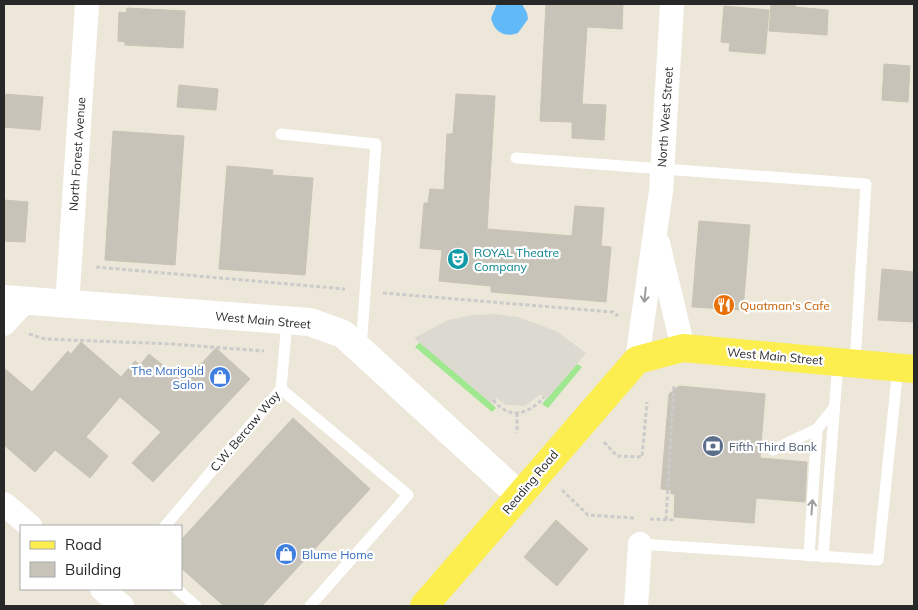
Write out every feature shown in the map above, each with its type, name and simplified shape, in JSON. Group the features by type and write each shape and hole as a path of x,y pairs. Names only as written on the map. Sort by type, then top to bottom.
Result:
{"main road":[{"name":"West Main Street","path":"14,300 310,322 343,334 519,495"},
{"name":"West Main Street","path":"637,360 683,348 906,368"},
{"name":"Reading Road","path":"424,606 637,360"}],"street":[{"name":"North Forest Avenue","path":"66,305 87,4"},
{"name":"North West Street","path":"637,360 662,168 672,4"},
{"name":"North West Street","path":"654,229 683,348"},
{"path":"13,328 14,300"},
{"path":"4,504 29,525"},
{"path":"636,606 640,544"}],"lane":[{"path":"280,134 376,144 360,349"},
{"path":"516,158 866,184 847,363 834,408 823,556"},
{"name":"C.W. Bercaw Way","path":"166,525 281,389 287,320"},
{"path":"640,544 878,560 906,368"},
{"path":"281,389 408,495 310,606"},
{"path":"773,450 817,429 834,408"},
{"path":"809,556 817,429"},
{"path":"178,590 196,606"}],"path":[{"path":"13,328 45,339 172,344 272,352"},
{"path":"666,520 674,384"},
{"path":"493,400 505,412 517,413 530,411 544,397"},
{"path":"604,442 616,456 642,457 648,402"},
{"path":"517,413 517,433"},
{"path":"562,490 588,515 637,518"},
{"path":"646,519 674,520"}],"green space":[{"path":"420,342 496,408 492,412 415,347"},
{"path":"577,364 582,367 548,408 542,404"}],"shaded area":[{"path":"494,314 518,317 556,331 586,353 547,399 540,394 525,406 506,405 496,398 491,403 414,338 448,320 473,315"}],"water":[{"path":"497,4 522,4 528,19 518,33 509,35 497,30 491,18"}],"building":[{"path":"546,4 623,4 622,29 587,27 582,104 606,105 604,140 572,138 572,122 540,121"},
{"path":"771,4 795,4 795,7 828,10 827,35 769,31"},
{"path":"724,6 769,10 765,54 729,51 730,43 721,42"},
{"path":"127,8 185,11 183,48 125,45 125,42 118,41 119,12 126,13"},
{"path":"884,64 910,66 908,102 882,100"},
{"path":"179,85 218,89 216,110 177,107"},
{"path":"4,94 43,97 40,130 4,127"},
{"path":"456,94 495,96 487,229 572,236 575,206 604,208 601,246 611,247 606,302 491,292 491,286 439,281 442,250 420,248 424,203 428,203 430,189 444,190 447,134 453,134"},
{"path":"113,131 184,136 175,265 105,260"},
{"path":"227,166 273,170 272,175 313,178 305,275 219,269"},
{"path":"4,200 28,202 25,242 4,241"},
{"path":"699,221 750,225 743,310 692,307"},
{"path":"882,269 914,272 914,322 878,320"},
{"path":"81,342 121,377 135,361 140,365 149,354 184,382 216,348 250,379 153,482 132,463 161,432 120,397 86,437 108,456 90,478 55,450 35,472 4,445 4,368 32,392 68,351 71,354"},
{"name":"Fifth Third Bank","path":"679,386 765,394 760,458 807,462 805,502 756,498 754,523 674,517 675,494 671,494 671,490 661,489 669,394"},
{"path":"293,418 370,489 262,606 224,606 182,569 182,539"},
{"path":"556,520 588,549 557,586 524,557"}],"place":[{"name":"ROYAL Theatre Company","path":"458,259"},
{"name":"Quatman's Cafe","path":"724,305"},
{"name":"The Marigold Salon","path":"220,377"},
{"name":"Fifth Third Bank","path":"713,446"},
{"name":"Blume Home","path":"286,554"}]}
